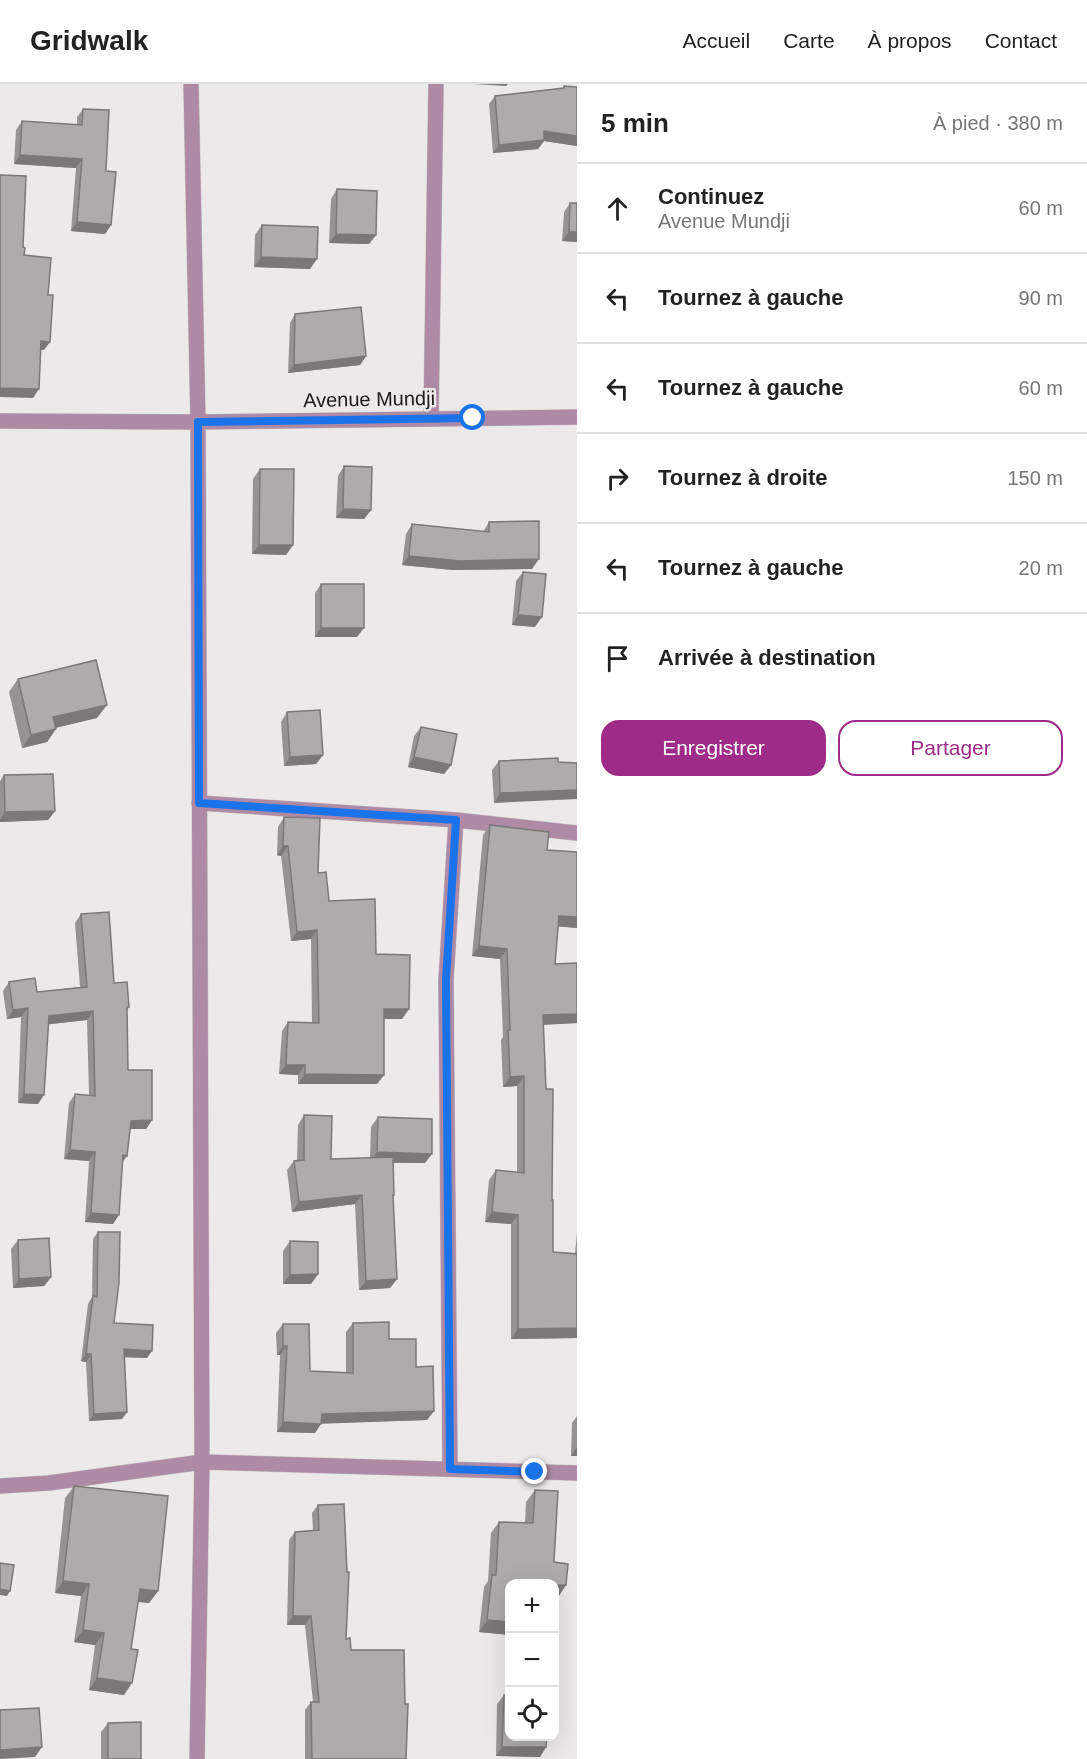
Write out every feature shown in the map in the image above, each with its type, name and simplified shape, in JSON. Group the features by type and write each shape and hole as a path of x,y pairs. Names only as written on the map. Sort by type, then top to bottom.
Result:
{"street":[{"path":"191,84 198,422 202,1462 197,1759"},
{"path":"431,419 436,84"},
{"name":"Avenue Mundji","path":"0,421 198,422 577,417"},
{"path":"199,803 456,820 577,833"},
{"path":"450,1469 446,980 456,820"},
{"path":"0,1486 49,1483 202,1462 577,1473"}],"building":[{"path":"564,86 577,87 577,136 544,131 544,140 499,145 495,96 564,88"},
{"path":"83,109 109,110 106,171 116,172 111,225 77,222 82,159 20,155 22,121 82,125"},
{"path":"0,175 26,176 24,255 51,258 48,295 53,295 50,342 41,341 39,389 0,388"},
{"path":"337,189 377,191 376,235 336,234"},
{"path":"570,203 577,203 577,232 569,232"},
{"path":"262,225 318,227 317,259 261,257"},
{"path":"361,307 366,356 294,365 295,314"},
{"path":"344,466 372,467 371,510 343,509"},
{"path":"260,469 294,469 293,545 259,545"},
{"path":"539,521 539,559 460,561 409,556 412,524 489,532 489,522"},
{"path":"523,572 546,574 542,617 518,615"},
{"path":"321,584 364,584 364,628 321,628"},
{"path":"96,660 107,705 53,717 56,729 31,735 18,679"},
{"path":"320,710 323,755 290,757 287,712"},
{"path":"421,727 457,734 451,765 414,757"},
{"path":"558,758 558,762 577,763 577,790 500,793 499,761"},
{"path":"53,774 55,811 5,812 4,775"},
{"path":"284,817 320,818 318,873 326,872 329,901 375,899 376,954 410,955 409,1009 384,1009 384,1075 305,1074 305,1065 286,1065 288,1022 319,1023 317,930 297,932 288,846 283,846"},
{"path":"490,825 549,832 547,850 577,852 577,917 559,916 555,964 577,963 577,1014 543,1015 546,1089 553,1089 553,1252 577,1254 577,1328 518,1329 518,1215 492,1212 496,1170 524,1173 524,1076 510,1077 507,949 479,946"},
{"path":"109,912 114,983 127,982 128,1070 152,1070 152,1120 131,1121 127,1156 123,1155 119,1215 91,1213 95,1152 70,1150 75,1094 95,1096 93,1011 49,1016 44,1095 24,1094 28,1008 13,1010 9,982 35,978 37,992 87,987 81,914"},
{"path":"304,1115 332,1116 331,1159 393,1157 397,1279 366,1281 362,1195 299,1202 294,1161 304,1160"},
{"path":"378,1117 432,1119 432,1154 377,1152"},
{"path":"98,1232 120,1232 119,1282 114,1323 153,1325 152,1351 124,1349 127,1412 94,1414 91,1354 86,1354 93,1296 97,1297"},
{"path":"49,1238 51,1277 19,1279 18,1240"},
{"path":"290,1241 318,1242 318,1274 290,1275"},
{"path":"389,1322 389,1339 416,1339 416,1367 433,1366 434,1411 322,1414 321,1424 283,1422 287,1346 283,1346 283,1324 309,1324 310,1371 353,1373 353,1323"},
{"path":"74,1486 168,1496 158,1591 140,1589 131,1649 138,1650 132,1683 97,1678 104,1633 83,1630 89,1584 63,1581"},
{"path":"535,1490 558,1491 554,1562 568,1564 566,1585 559,1585 559,1579 505,1579 505,1622 487,1620 492,1575 496,1575 499,1522 533,1523"},
{"path":"344,1504 347,1572 349,1572 346,1639 350,1638 351,1650 404,1650 405,1704 408,1704 406,1759 312,1759 311,1702 319,1702 311,1616 293,1616 295,1532 319,1530 318,1505"},
{"path":"0,1563 14,1565 10,1591 0,1589"},
{"path":"505,1695 505,1741 547,1741 546,1747 502,1747"},
{"path":"39,1708 42,1747 0,1750 0,1710"},
{"path":"141,1722 141,1759 108,1759 108,1723"}],"route":[{"path":"473,418 198,422 199,803 456,820 446,980 450,1469 535,1472"}]}
